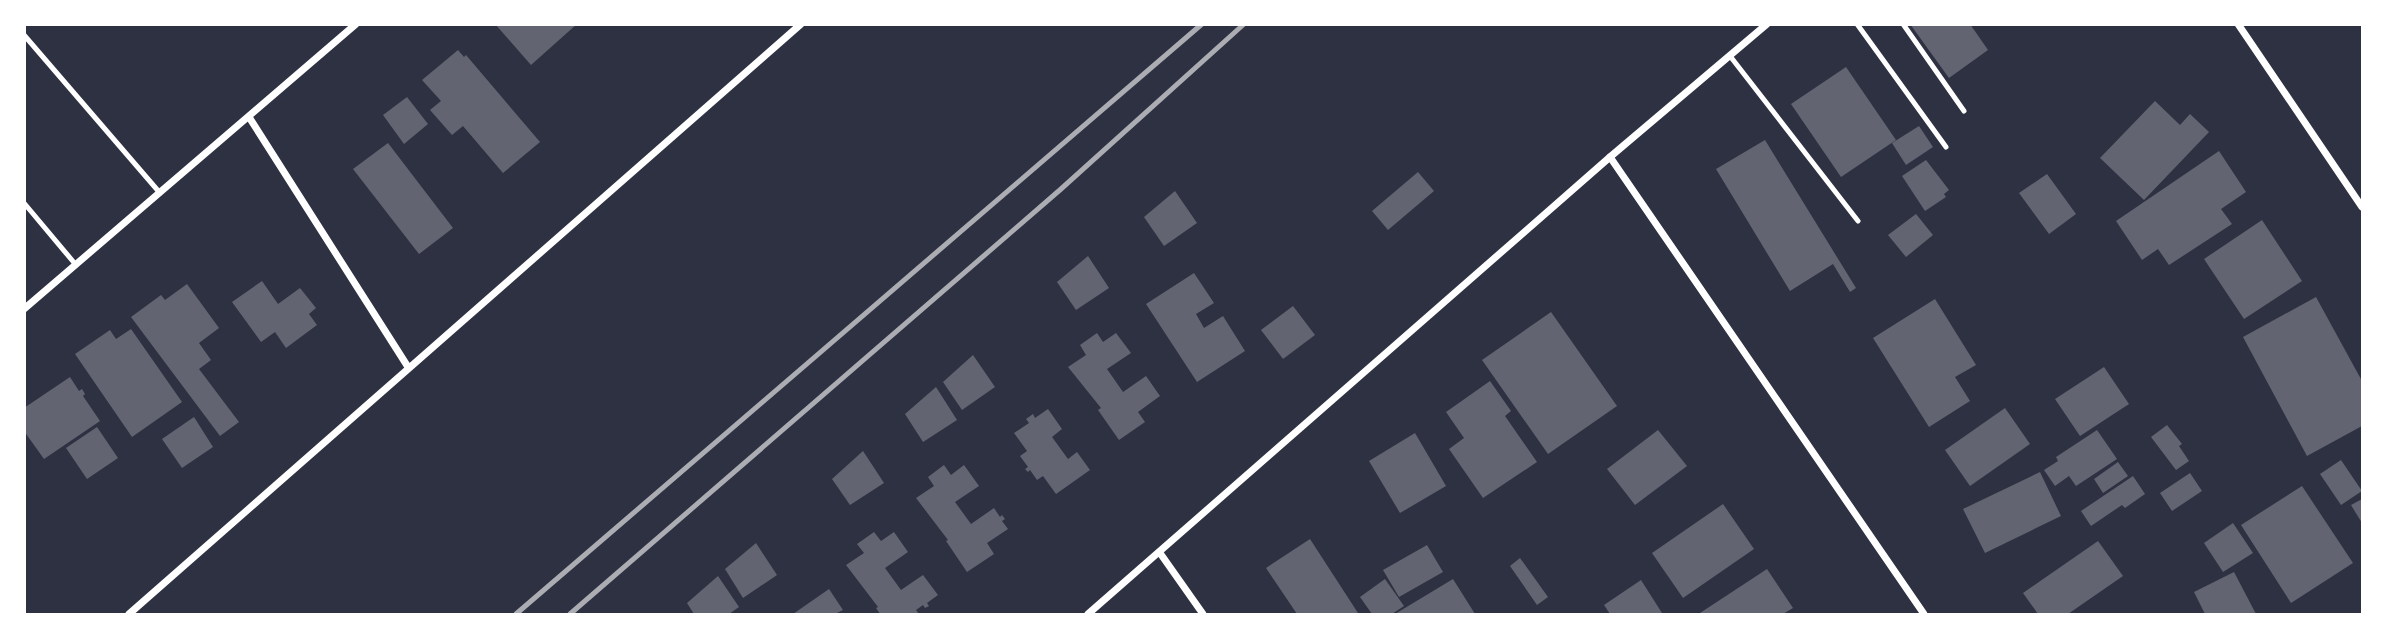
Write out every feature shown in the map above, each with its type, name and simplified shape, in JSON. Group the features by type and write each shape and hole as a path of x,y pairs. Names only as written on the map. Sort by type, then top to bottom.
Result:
{"street":[{"path":"24,309 356,24"},
{"path":"129,614 801,24"},
{"path":"1088,614 1610,157 1767,24"},
{"path":"2238,24 2362,207"},
{"path":"249,117 408,368"},
{"path":"1610,157 1924,614"},
{"path":"1160,553 1203,614"}],"lane":[{"path":"1857,24 1946,147"},
{"path":"1903,24 1964,111"},
{"path":"24,35 160,193"},
{"path":"1730,56 1858,221"},
{"path":"24,203 76,265"}],"building":[{"path":"495,24 577,24 531,65"},
{"path":"1910,24 1970,24 1988,50 1949,78"},
{"path":"458,50 464,57 466,55 540,142 503,173 463,126 452,135 430,110 441,101 422,80"},
{"path":"1846,67 1896,140 1841,177 1791,104"},
{"path":"407,97 428,124 404,144 383,115"},
{"path":"2155,101 2180,125 2190,114 2209,132 2144,200 2100,158"},
{"path":"1919,126 1933,147 1906,165 1892,143"},
{"path":"1765,140 1856,288 1850,292 1833,264 1790,291 1716,169"},
{"path":"388,143 453,228 419,254 353,169"},
{"path":"2219,151 2246,192 2221,209 2232,224 2169,265 2158,249 2142,260 2116,221"},
{"path":"1926,160 1949,190 1944,194 1946,197 1925,211 1902,176"},
{"path":"1418,172 1434,191 1388,230 1372,211"},
{"path":"2047,174 2076,214 2049,234 2019,193"},
{"path":"1175,191 1197,223 1164,246 1144,217"},
{"path":"1916,214 1933,235 1906,257 1888,235"},
{"path":"2262,220 2302,281 2244,319 2204,259"},
{"path":"1088,256 1109,288 1076,310 1057,282"},
{"path":"1194,273 1214,303 1196,314 1204,328 1223,316 1245,351 1197,382 1146,304"},
{"path":"262,281 278,304 300,288 316,308 309,314 317,325 286,348 275,332 261,342 232,302"},
{"path":"187,284 219,328 199,343 211,360 199,369 239,422 220,436 131,317 161,295 165,300"},
{"path":"2316,297 2362,381 2362,426 2307,456 2243,337"},
{"path":"1935,299 1976,365 1955,377 1970,401 1929,427 1873,338"},
{"path":"1293,306 1315,335 1283,359 1261,330"},
{"path":"1551,312 1617,406 1548,454 1482,360"},
{"path":"131,329 182,402 132,437 75,354 110,330 116,339"},
{"path":"1097,333 1103,342 1116,333 1131,353 1107,369 1123,392 1146,376 1160,396 1138,412 1145,422 1119,440 1098,410 1101,408 1068,367 1086,355 1080,345"},
{"path":"973,355 995,387 962,410 943,382"},
{"path":"2104,367 2129,404 2080,436 2055,399"},
{"path":"70,377 79,391 82,389 85,394 83,396 100,421 44,459 24,431 24,408"},
{"path":"1490,381 1511,411 1505,416 1537,462 1483,498 1449,449 1464,438 1446,412"},
{"path":"936,387 957,420 923,442 905,414"},
{"path":"2005,408 2030,444 1970,486 1945,450"},
{"path":"1048,409 1062,429 1052,437 1068,459 1077,452 1090,470 1056,494 1043,476 1037,480 1030,470 1028,472 1025,469 1028,467 1020,456 1027,451 1014,433 1029,423 1026,419 1033,414 1035,418"},
{"path":"194,417 213,447 182,468 162,439"},
{"path":"2167,425 2182,444 2179,446 2189,461 2176,470 2151,437"},
{"path":"97,427 118,458 87,479 66,448"},
{"path":"1658,430 1687,466 1635,505 1607,469"},
{"path":"2097,430 2117,459 2076,486 2069,476 2055,486 2044,470 2058,461 2056,457"},
{"path":"1415,433 1446,486 1400,513 1369,461"},
{"path":"863,451 884,483 850,505 832,479"},
{"path":"2341,460 2362,491 2341,505 2320,474"},
{"path":"2118,462 2128,476 2103,493 2094,479"},
{"path":"944,465 951,475 964,465 979,486 955,502 971,524 994,508 1000,517 1002,515 1005,519 1002,521 1008,529 987,543 994,554 967,572 946,541 948,540 916,498 934,486 928,477"},
{"path":"2040,472 2061,516 1985,553 1963,509"},
{"path":"2190,473 2202,491 2172,511 2160,493"},
{"path":"2133,476 2145,494 2125,508 2122,505 2091,526 2081,511"},
{"path":"2302,486 2353,563 2291,603 2241,525"},
{"path":"2362,499 2362,523 2351,505"},
{"path":"1723,504 1754,549 1683,598 1652,553"},
{"path":"2233,523 2253,553 2223,572 2204,543"},
{"path":"874,532 881,541 894,532 908,552 885,568 901,590 923,575 938,595 927,603 929,606 925,608 923,605 916,610 919,614 880,614 876,608 878,607 846,565 864,553 857,544"},
{"path":"1310,539 1358,613 1297,614 1266,568"},
{"path":"2098,541 2123,576 2068,614 2038,614 2023,593"},
{"path":"756,543 777,575 743,598 725,569"},
{"path":"1427,545 1443,572 1399,597 1383,570"},
{"path":"1520,558 1548,597 1537,605 1510,566"},
{"path":"1767,569 1793,608 1783,614 1700,613"},
{"path":"2234,572 2256,614 2205,614 2194,592"},
{"path":"718,576 739,607 729,614 694,614 687,603"},
{"path":"1385,579 1404,606 1392,614 1372,614 1360,597"},
{"path":"1453,579 1475,614 1395,614"},
{"path":"1641,580 1662,613 1610,614 1604,605"},
{"path":"829,589 843,610 835,614 793,614"}],"railway":[{"path":"516,614 1202,24"},
{"path":"570,614 1061,189 1244,24"}]}
